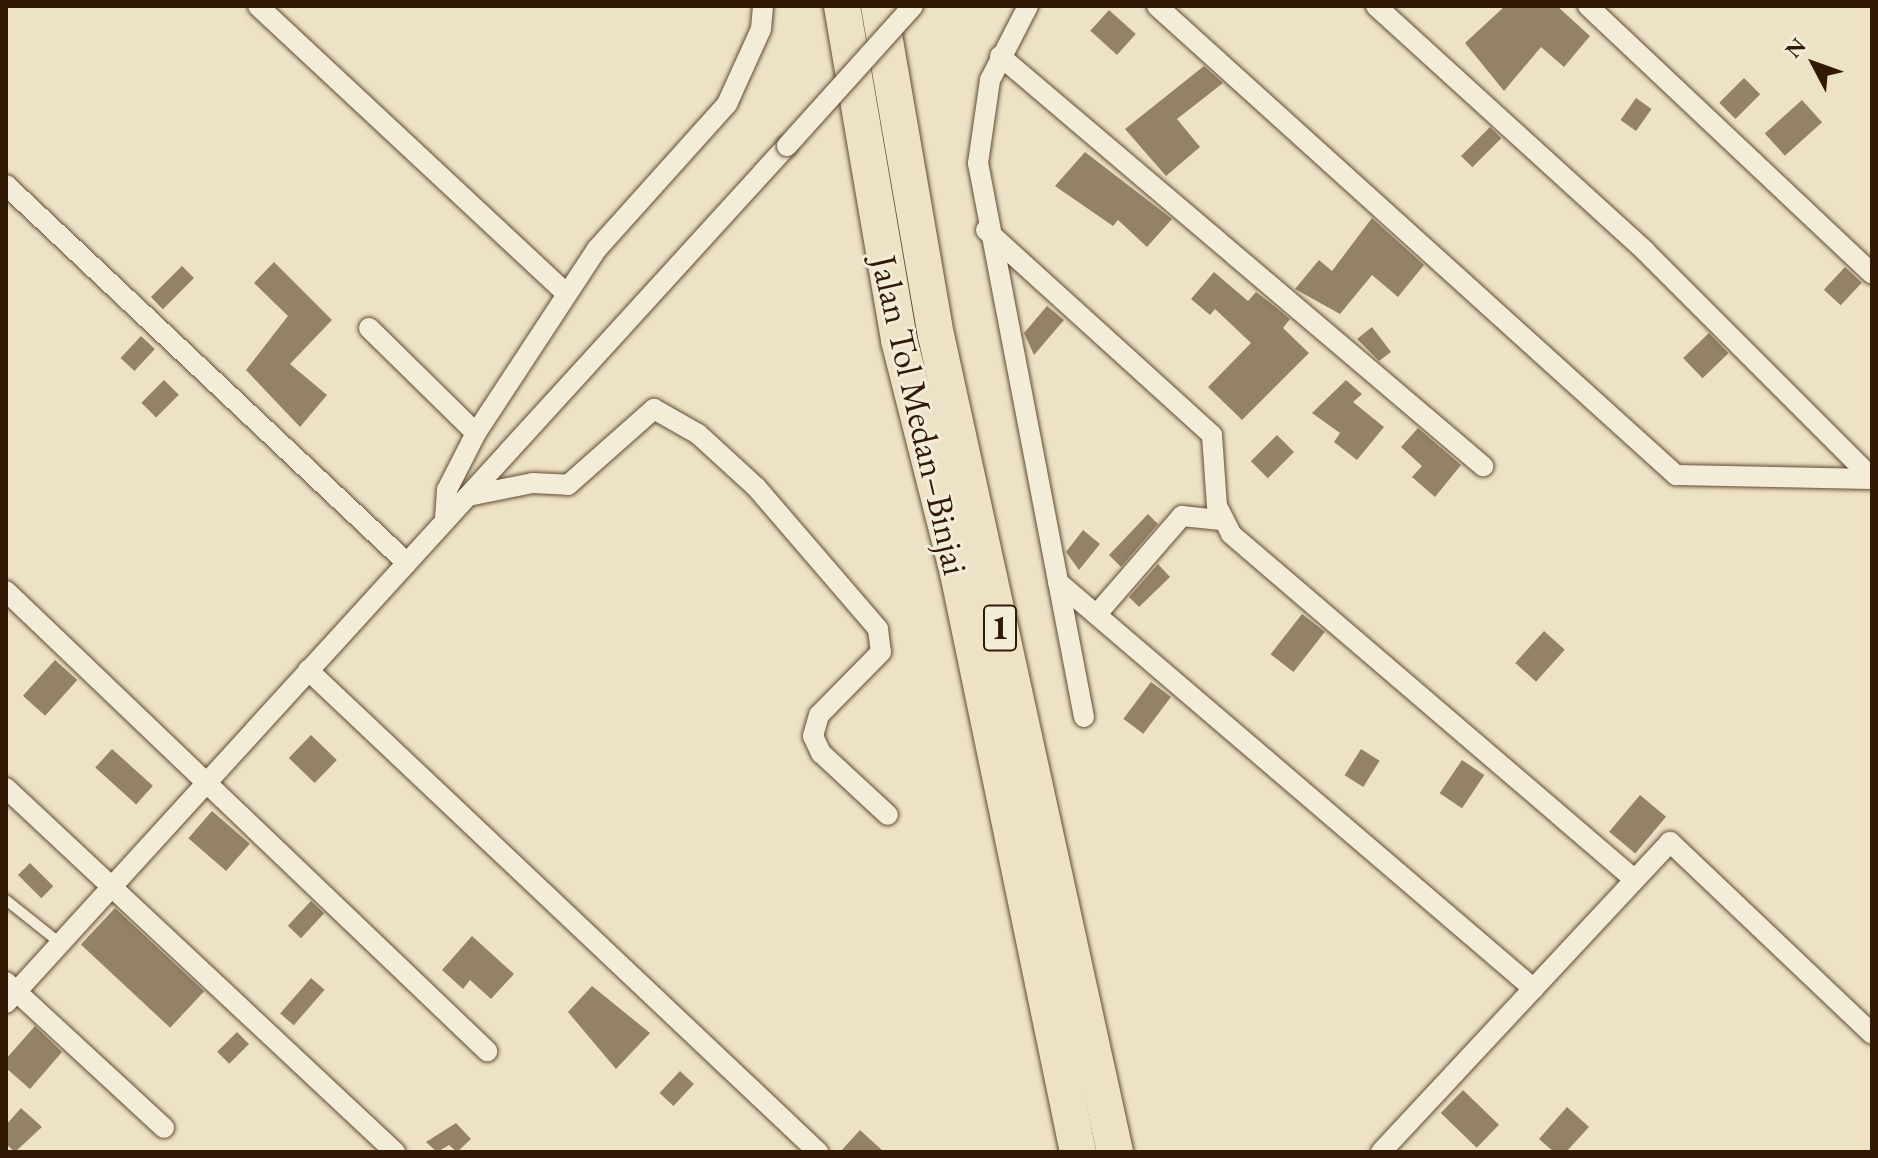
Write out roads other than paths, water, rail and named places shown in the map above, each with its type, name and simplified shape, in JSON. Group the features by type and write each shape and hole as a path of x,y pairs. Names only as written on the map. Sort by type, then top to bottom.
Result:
{"highway":[{"name":"Jalan Tol Medan–Binjai","path":"842,6 899,340 958,573 1078,1152"},
{"name":"Jalan Tol Medan–Binjai","path":"879,6 936,335 1115,1152"}],"street":[{"path":"258,6 565,292"},
{"path":"445,521 447,490 476,433 565,292 727,104 761,29 763,6"},
{"path":"164,1128 10,992 60,943 913,6"},
{"path":"1028,6 1000,56 980,131 986,230 1084,717"},
{"path":"1157,6 1676,475 1872,479"},
{"path":"1376,6 1645,251 1872,479"},
{"path":"1588,6 1872,274"},
{"path":"1000,56 1483,466"},
{"path":"6,185 407,563"},
{"path":"986,230 1212,435 1221,520"},
{"path":"369,328 476,433"},
{"path":"468,496 533,483 568,485 654,409 698,434 756,487 878,629 881,652 819,715 813,736 821,753 888,815"},
{"path":"1097,614 1182,516 1221,520 1634,879"},
{"path":"1058,582 1534,989"},
{"path":"6,591 487,1051"},
{"path":"308,670 818,1152"},
{"path":"6,788 395,1152"},
{"path":"1381,1152 1670,842 1872,1034"}],"lane":[{"path":"6,900 60,943"}]}
